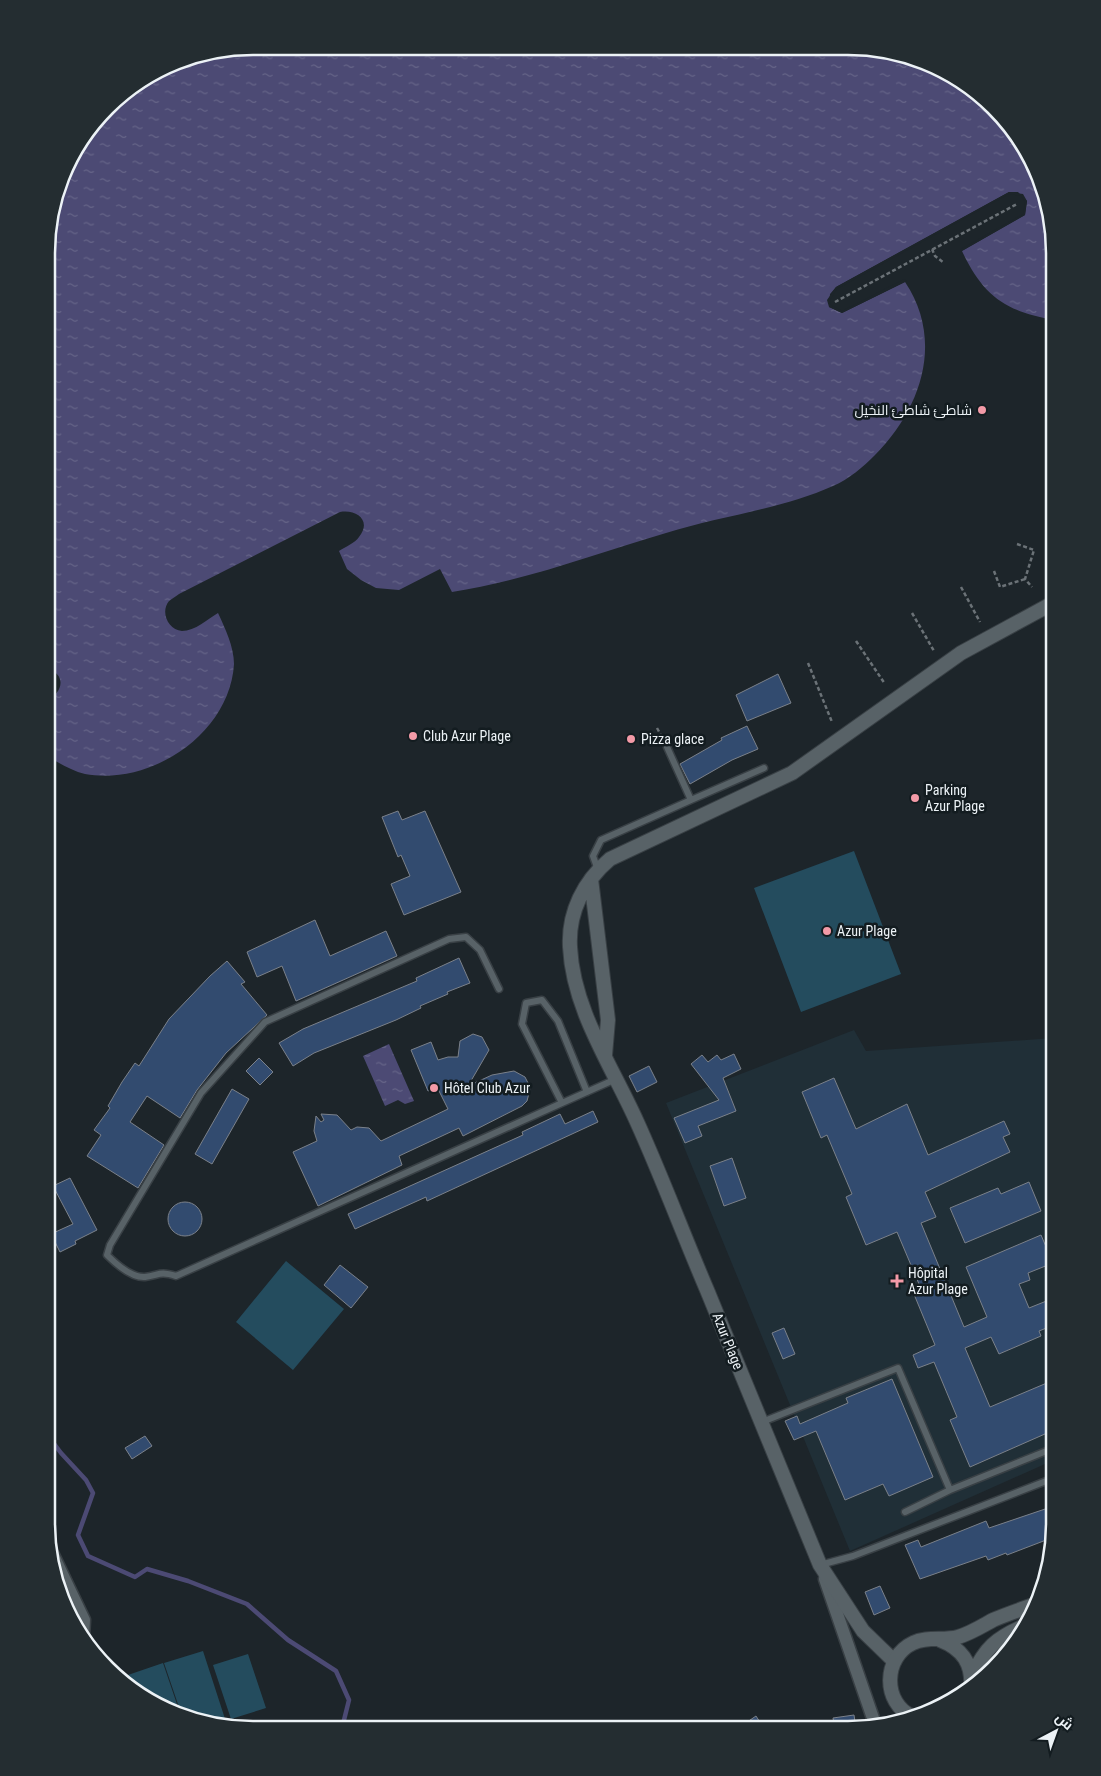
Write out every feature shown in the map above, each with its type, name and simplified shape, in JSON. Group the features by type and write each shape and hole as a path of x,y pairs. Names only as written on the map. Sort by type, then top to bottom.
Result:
{"street":[{"name":"Azur Plage","path":"873,1719 820,1565 762,1422 637,1122 582,1007 573,972 570,946 571,921 578,899 594,874 618,855 792,773 961,653 1046,606"},
{"name":"Azur Plage","path":"594,874 608,1020 605,1055"},
{"path":"820,1565 863,1631 894,1661"},
{"path":"63,1578 84,1620 83,1625"},
{"path":"906,1712 899,1706 893,1696 890,1684 894,1661 902,1650 913,1643 926,1639 940,1640 958,1637 993,1620 1027,1607"},
{"path":"974,1675 979,1660 992,1644 1015,1630"},
{"path":"940,1640 952,1644 962,1652 969,1663 971,1677"}],"lane":[{"path":"668,747 690,800"},
{"path":"594,874 593,856 601,840 764,768"},
{"path":"499,989 480,950 466,936 449,939 265,1022 201,1093 110,1245 107,1255 119,1267 143,1277 162,1272 176,1276 616,1079"},
{"path":"562,1103 522,1024 526,1003 542,1000 558,1021 587,1092"},
{"path":"762,1422 898,1368 950,1490"},
{"path":"905,1512 950,1490 1046,1451"},
{"path":"820,1565 853,1556 1046,1481"}],"path":[{"path":"836,302 1017,204"},
{"path":"932,250 935,256 943,262"},
{"path":"1017,544 1034,550 1025,579"},
{"path":"994,571 1000,587 1025,579"},
{"path":"1025,579 1032,586"},
{"path":"961,587 980,622"},
{"path":"912,612 934,651"},
{"path":"856,641 885,684"},
{"path":"808,663 832,722"}],"shaded area":[{"name":"Azur Plage","path":"854,851 901,974 801,1012 754,888"},
{"name":"Hôpital Azur Plage","path":"854,1030 866,1051 1046,1039 1046,1464 850,1551 666,1103"},
{"path":"286,1261 344,1309 293,1370 236,1322"},
{"path":"203,1651 225,1719 179,1707 164,1663"},
{"path":"248,1654 266,1708 231,1719 213,1665"},
{"path":"163,1663 178,1706 143,1688 127,1675"}],"water":[{"path":"240,55 861,55 899,62 924,70 958,88 997,123 1013,143 1026,166 1039,202 1046,240 1046,318 1010,307 998,299 978,280 962,251 1025,215 1027,201 1018,192 1009,192 836,287 830,294 829,307 842,313 905,282 917,304 923,327 925,350 922,373 915,395 905,416 875,455 845,480 793,501 687,527 532,574 452,592 440,569 399,590 376,588 361,580 347,569 339,551 359,537 363,531 363,521 361,517 352,512 340,512 179,594 169,601 166,605 165,615 169,624 177,630 192,629 218,613 231,644 234,664 229,689 218,712 203,732 183,749 161,763 136,772 110,776 85,774 55,760 55,695 61,684 58,675 55,673 55,240 59,215 70,177 88,143 123,104 143,88 166,75 202,62"},
{"path":"389,1044 414,1101 405,1104 398,1100 385,1106 363,1056"}],"pier":[{"path":"1009,192 1023,194 1027,201 1025,215 960,252 961,249 1023,214 1025,202 1021,196 1009,194 837,289 830,300 831,305 842,311 904,279 907,281 842,313 829,307 827,300 836,287"}],"building":[{"path":"778,674 791,703 747,721 736,695"},
{"path":"747,726 758,749 732,760 690,784 680,764 722,740 721,738"},
{"path":"398,811 402,820 425,811 461,892 404,915 391,884 410,876 401,855 398,857 382,817"},
{"path":"315,920 330,956 386,931 397,956 296,1001 282,966 257,977 247,952"},
{"path":"459,958 470,983 447,992 448,994 420,1006 421,1008 396,1020 314,1053 293,1066 279,1043 303,1029 417,981 416,978"},
{"path":"227,961 245,982 241,984 267,1015 226,1053 197,1090 180,1118 147,1096 130,1122 164,1145 138,1188 87,1156 101,1135 94,1130 110,1108 108,1106 122,1082 135,1063 139,1066 169,1019"},
{"path":"473,1034 482,1037 489,1050 468,1086 492,1075 514,1071 525,1077 528,1083 530,1089 527,1101 522,1106 463,1136 459,1128 399,1156 402,1165 318,1206 293,1152 317,1141 314,1131 316,1116 321,1122 324,1120 321,1114 337,1115 351,1130 357,1127 369,1128 381,1141 448,1109 437,1087 428,1091 411,1050 431,1042 438,1060 458,1057 460,1041"},
{"path":"734,1054 741,1069 723,1078 736,1111 698,1126 702,1136 685,1143 674,1118 719,1100 691,1064 702,1055 708,1062 717,1055 721,1060"},
{"path":"259,1058 273,1072 260,1085 246,1071"},
{"path":"649,1066 657,1082 637,1092 629,1076"},
{"path":"834,1078 856,1129 907,1104 928,1155 1004,1121 1010,1134 1003,1137 1010,1152 925,1192 936,1217 921,1223 964,1327 987,1317 966,1267 1041,1235 1046,1247 1046,1266 1028,1273 1030,1280 1019,1284 1029,1308 1046,1301 1046,1328 1039,1331 1041,1336 999,1354 991,1337 965,1348 990,1407 1046,1383 1046,1434 970,1467 950,1420 957,1417 934,1362 918,1368 913,1355 935,1345 911,1287 919,1284 897,1232 866,1245 846,1197 852,1194 827,1135 821,1138 802,1092"},
{"path":"232,1089 249,1099 212,1164 195,1154"},
{"path":"593,1111 598,1122 427,1201 426,1197 355,1229 348,1214 523,1135 522,1132 560,1114 565,1124"},
{"path":"732,1158 746,1198 724,1206 710,1166"},
{"path":"70,1178 97,1230 75,1241 76,1244 60,1252 55,1242 55,1232 73,1224 55,1190 55,1185"},
{"path":"1029,1182 1041,1211 965,1243 950,1208 998,1188 1001,1194"},
{"path":"185,1202 197,1207 202,1219 197,1231 185,1236 173,1231 168,1219 173,1207"},
{"path":"340,1265 368,1287 351,1308 324,1285"},
{"path":"784,1328 795,1354 783,1359 772,1333"},
{"path":"892,1379 933,1477 889,1496 883,1484 845,1500 816,1431 794,1440 785,1421 797,1416 800,1424 848,1403 846,1398"},
{"path":"145,1436 152,1446 132,1459 125,1448"},
{"path":"1046,1509 1045,1540 1007,1555 1006,1553 988,1560 986,1556 920,1579 905,1545 918,1540 921,1547 986,1521 989,1528"},
{"path":"880,1586 890,1608 874,1615 865,1592"},
{"path":"854,1715 855,1721 834,1721 833,1718"},
{"path":"756,1716 759,1721 749,1721"}],"waterway":[{"path":"55,1445 86,1480 93,1493 78,1535 88,1556 135,1577 147,1569 188,1581 247,1604 288,1640 336,1671 349,1700 344,1721"}],"place":[{"name":"شاطئ شاطئ النخيل","path":"982,410"},
{"name":"Club Azur Plage","path":"413,736"},
{"name":"Pizza glace","path":"631,739"},
{"name":"Parking Azur Plage","path":"915,798"},
{"name":"Azur Plage","path":"827,931"},
{"name":"Hôtel Club Azur","path":"434,1088"},
{"name":"Hôpital Azur Plage","path":"897,1281"}]}
